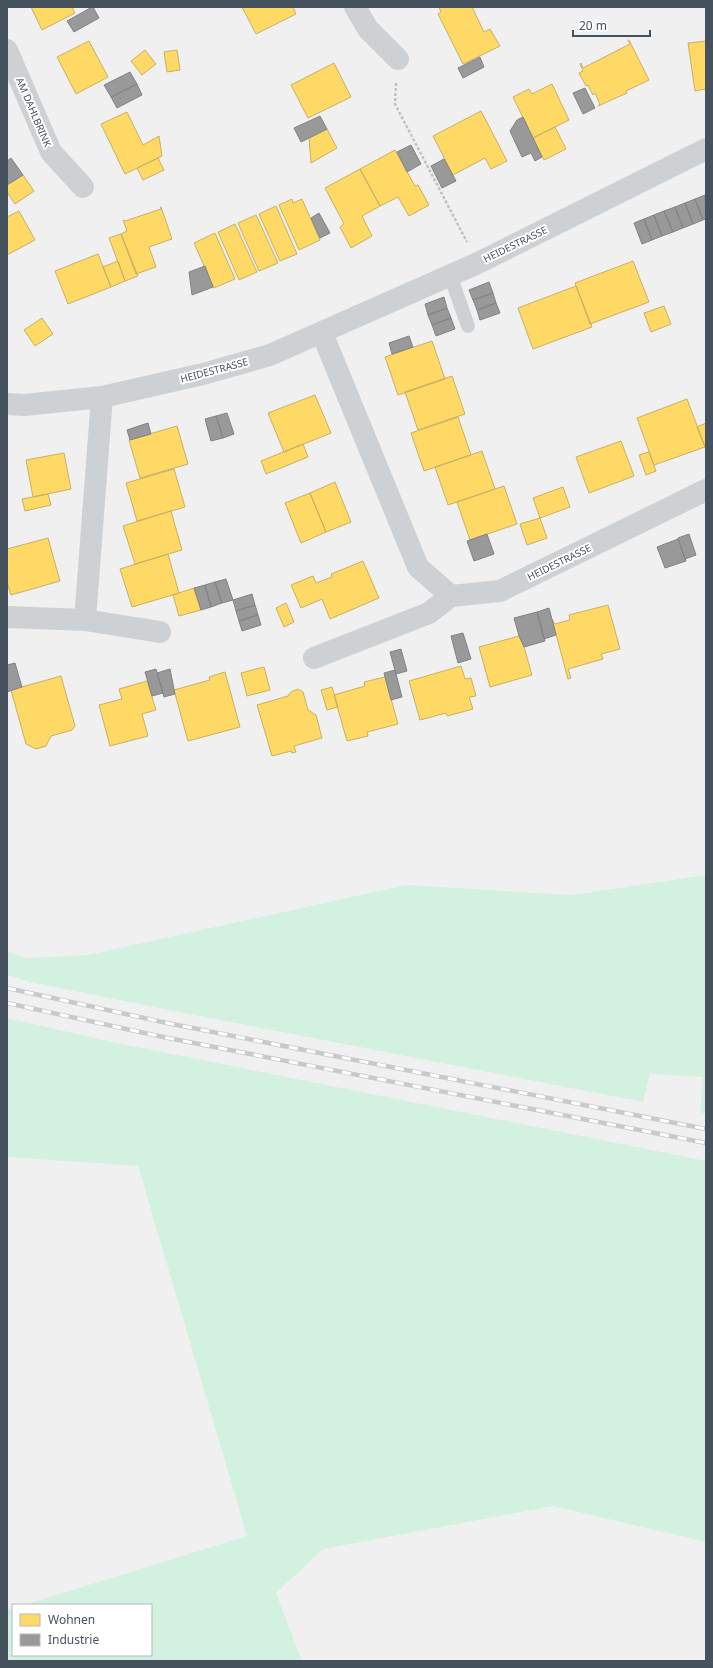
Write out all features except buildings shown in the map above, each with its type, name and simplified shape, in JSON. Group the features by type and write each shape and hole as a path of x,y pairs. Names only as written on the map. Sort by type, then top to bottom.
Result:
{"street":[{"path":"355,7 368,29 398,59"},
{"name":"AM DAHLBRINK","path":"7,50 51,152 83,187"},
{"name":"HEIDESTRASSE","path":"7,404 24,405 102,397 203,374 270,355 478,262 706,149"},
{"path":"314,658 429,613 451,596 418,567 322,333"},
{"path":"85,620 102,397"},
{"name":"HEIDESTRASSE","path":"451,596 500,591 706,490"},
{"path":"7,617 85,620 160,632"}],"lane":[{"path":"450,275 468,326"}],"path":[{"path":"398,59 395,104 478,262"}],"green space":[{"path":"706,875 706,1114 700,1112 703,1077 650,1074 643,1102 169,1010 30,982 7,975 7,952 28,958 88,955 406,885 572,895"},
{"path":"7,1018 117,1043 706,1161 706,1542 553,1506 323,1549 276,1593 302,1661 7,1661 7,1610 12,1608 12,1656 152,1656 152,1604 27,1604 247,1536 138,1166 7,1157"}],"railway":[{"path":"7,988 167,1023 706,1129"},
{"path":"7,1003 163,1037 706,1143"}]}
